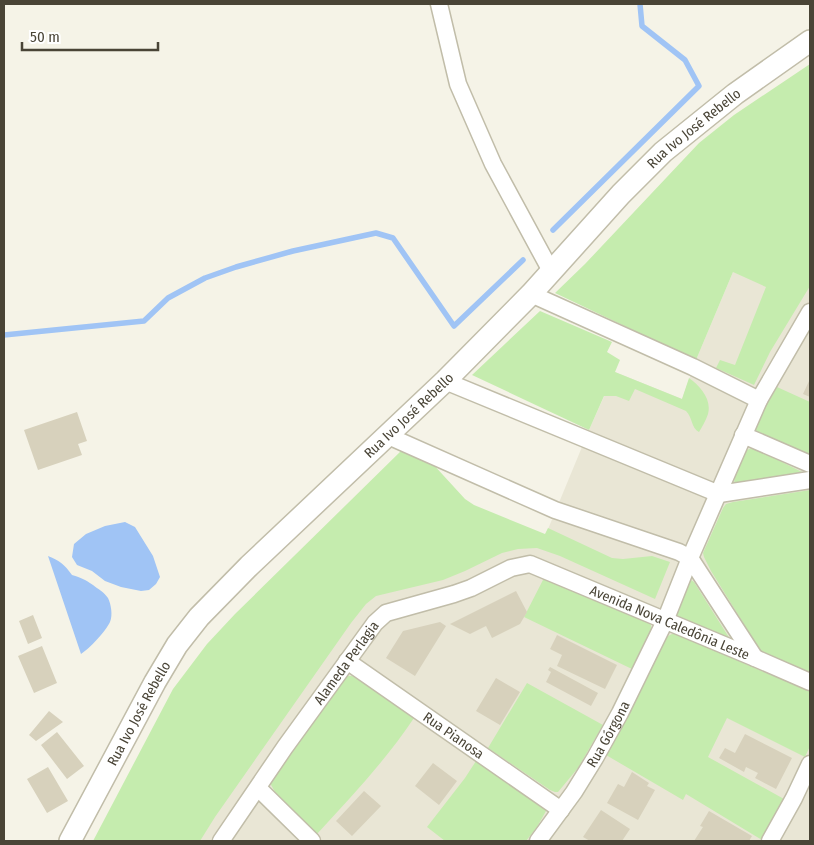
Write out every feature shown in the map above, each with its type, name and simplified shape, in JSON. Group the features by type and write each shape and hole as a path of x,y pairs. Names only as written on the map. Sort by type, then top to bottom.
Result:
{"street":[{"path":"440,4 458,84 493,164 552,273"},
{"name":"Rua Ivo José Rebello","path":"70,841 154,682 177,645 199,617 249,566 444,381 552,273 621,194 663,152 735,94 810,41"},
{"path":"531,294 693,367 759,400"},
{"name":"Rua Górgona","path":"538,841 574,792 620,713 665,621 690,558 759,400 810,312"},
{"path":"444,381 719,494 810,480"},
{"path":"386,435 555,510 679,552 690,558 755,658"},
{"path":"743,435 810,464"},
{"name":"Avenida Nova Caledônia Leste","path":"530,564 810,682"},
{"name":"Alameda Perlagia","path":"221,841 347,661 375,623 386,613 454,594 471,588 511,568 530,564"},
{"name":"Rua Pianosa","path":"347,661 561,810"},
{"path":"770,841 810,764"},
{"path":"258,788 312,841"}],"shaded area":[{"path":"810,166 810,841 175,841 353,584 546,534 615,372 682,399 696,360 733,272"}],"green space":[{"path":"810,64 810,286 770,352 754,385 716,368 720,360 735,365 766,287 733,272 696,360 555,293 585,264 699,143 734,115"},
{"path":"540,311 612,342 607,352 620,360 615,372 682,399 689,378 704,393 709,408 699,432 686,411 635,389 629,401 616,396 604,396 589,430 472,375"},
{"path":"777,387 810,402 810,457 758,433 754,428"},
{"path":"752,448 802,472 734,483 735,476 747,450"},
{"path":"402,450 432,463 465,499 474,505 545,534 548,528 612,558 623,559 652,556 670,562 655,599 560,556 537,548 518,549 502,553 443,580 376,596 366,604 351,623 200,841 93,841 173,689 207,644 235,614"},
{"path":"810,490 810,676 763,655 711,571 703,553 726,504"},
{"path":"544,578 648,622 651,625 651,630 634,670 524,617"},
{"path":"691,580 730,639 678,617 676,613"},
{"path":"672,634 677,634 810,691 810,746 805,757 727,718 708,757 784,799 762,840 686,794 683,800 606,755 646,680 664,640"},
{"path":"346,676 352,676 359,680 414,718 380,763 317,834 275,792 270,783"},
{"path":"527,683 603,725 578,768 558,792 550,790 488,748"},
{"path":"476,761 543,806 546,811 526,841 445,841 427,827"}],"water":[{"path":"125,522 135,527 153,556 160,577 149,590 141,591 121,587 105,581 92,571 77,565 72,557 74,544 86,534 105,526"},
{"path":"48,556 62,563 72,575 93,585 105,594 109,600 111,606 110,622 97,640 81,654"}],"building":[{"path":"810,379 810,397 803,394"},
{"path":"77,412 87,441 78,444 82,455 38,470 24,430"},
{"path":"516,591 527,612 520,624 492,638 486,626 470,634 450,624"},
{"path":"33,615 42,638 28,644 19,621"},
{"path":"440,622 446,626 415,676 386,658 403,631"},
{"path":"557,635 617,665 605,689 557,666 562,655 550,649"},
{"path":"42,646 57,683 34,693 18,656"},
{"path":"550,667 598,693 591,706 546,682 551,672 548,670"},
{"path":"496,678 520,692 500,725 476,711"},
{"path":"49,711 63,722 36,741 29,735"},
{"path":"57,732 84,766 67,779 41,745"},
{"path":"745,734 792,758 776,789 755,778 758,773 746,767 744,772 719,758 725,748 735,753"},
{"path":"433,763 457,781 439,805 415,786"},
{"path":"48,767 68,801 47,813 27,779"},
{"path":"632,772 649,783 647,786 655,790 638,820 607,803 618,784 624,787"},
{"path":"364,791 381,806 352,836 336,821"},
{"path":"601,810 630,829 622,841 590,841 583,837"},
{"path":"709,811 752,836 749,841 694,841 703,827 700,826"}],"waterway":[{"path":"553,230 699,86 685,60 642,26 640,4"},
{"path":"4,335 144,321 168,298 205,278 293,251 376,233 393,238 454,326 523,260"}]}
